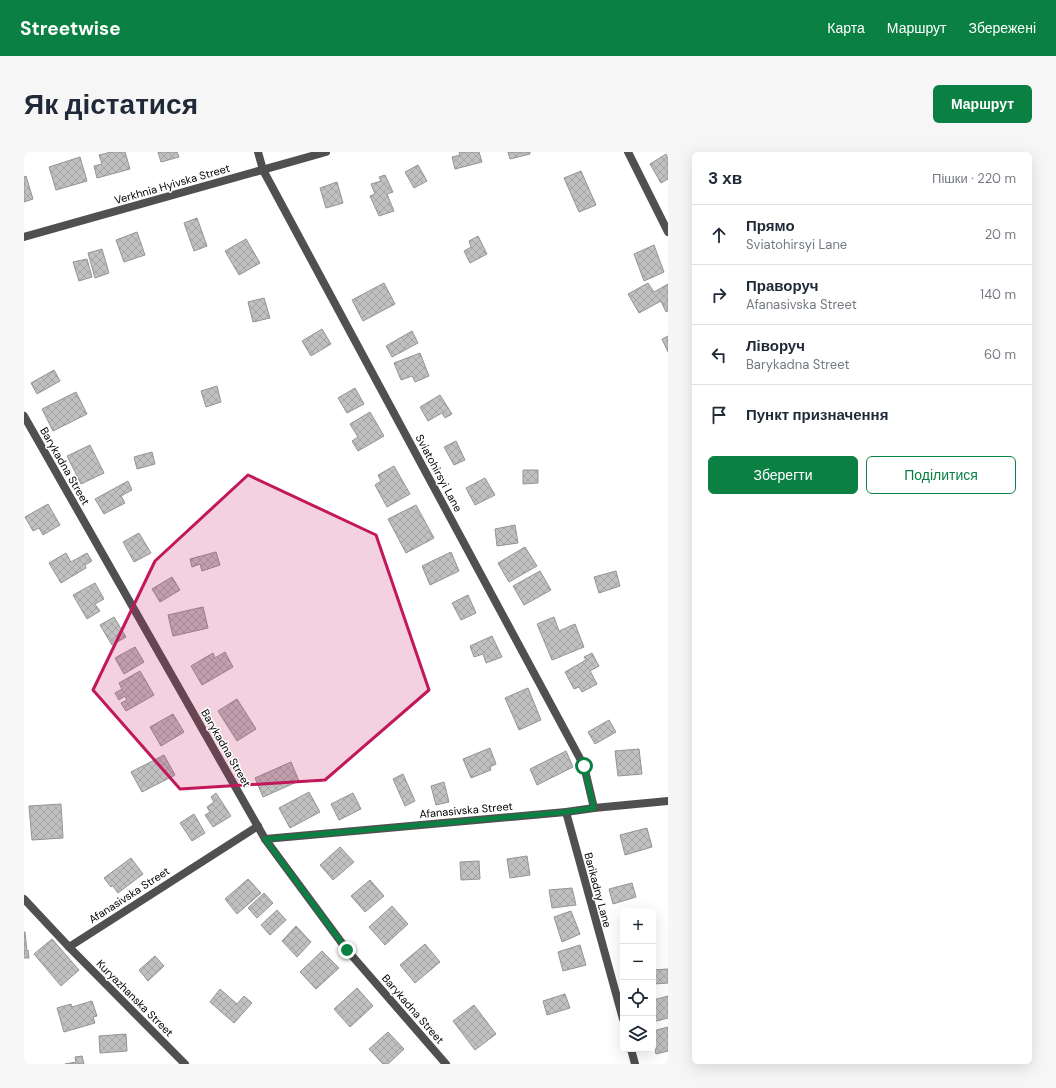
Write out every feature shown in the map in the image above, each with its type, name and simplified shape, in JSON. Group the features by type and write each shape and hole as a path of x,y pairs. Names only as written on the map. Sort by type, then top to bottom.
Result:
{"street":[{"name":"Sviatohirsyi Lane","path":"258,152 263,170 584,766 594,808"},
{"name":"Verkhnia Hyivska Street","path":"24,237 326,152"},
{"path":"628,152 668,232"},
{"name":"Barykadna Street","path":"24,416 265,839 347,950 446,1064"},
{"name":"Afanasivska Street","path":"265,839 566,812 668,801"},
{"name":"Barikadny Lane","path":"566,812 622,1016"},
{"name":"Afanasivska Street","path":"69,947 258,826"},
{"path":"24,899 69,947"},
{"name":"Kuryazhanska Street","path":"69,947 185,1064"},
{"path":"632,1052 635,1064"}],"highlighted area":[{"path":"248,475 376,535 429,690 325,780 180,789 93,690 155,561"}],"building":[{"path":"111,152 125,152 130,169 97,178 94,166 102,164 99,155"},
{"path":"158,152 177,152 179,157 161,162"},
{"path":"459,152 479,152 482,162 455,169 452,157 460,155"},
{"path":"508,152 530,152 530,154 510,159"},
{"path":"666,154 668,158 668,179 661,183 650,164"},
{"path":"80,157 87,181 56,190 49,167"},
{"path":"418,165 427,181 414,188 405,172"},
{"path":"581,171 596,205 579,212 564,178"},
{"path":"385,175 393,192 387,194 394,211 379,216 370,196 375,194 371,184 381,181 379,177"},
{"path":"26,176 33,199 24,202 24,177"},
{"path":"337,182 343,203 326,208 320,188"},
{"path":"197,218 207,246 194,251 184,223"},
{"path":"137,232 145,255 124,262 116,240"},
{"path":"478,236 487,254 470,263 464,251 471,247 469,241"},
{"path":"246,239 260,263 239,275 225,251"},
{"path":"654,245 664,272 644,281 634,254"},
{"path":"102,249 109,273 95,278 88,253"},
{"path":"87,259 92,277 79,281 73,262"},
{"path":"384,283 395,304 363,321 352,300"},
{"path":"648,283 654,292 668,284 668,311 666,312 661,301 639,313 628,294"},
{"path":"264,298 270,318 253,322 248,302"},
{"path":"322,329 331,344 311,356 302,341"},
{"path":"412,331 418,343 392,357 386,346"},
{"path":"668,336 668,352 662,339"},
{"path":"420,353 429,376 415,382 412,376 401,380 394,363"},
{"path":"54,370 60,381 37,394 31,383"},
{"path":"217,386 221,402 206,407 201,391"},
{"path":"355,388 364,404 347,413 338,398"},
{"path":"76,392 87,414 53,431 42,409"},
{"path":"440,395 452,414 445,418 442,413 428,421 420,407"},
{"path":"370,412 384,436 358,451 352,441 358,437 350,424"},
{"path":"456,441 465,460 454,465 444,447"},
{"path":"90,445 104,473 81,484 67,456"},
{"path":"152,452 155,464 137,469 134,457"},
{"path":"394,466 410,494 387,507 375,485 381,481 378,475"},
{"path":"523,470 538,470 538,483 523,484"},
{"path":"485,478 495,495 475,505 466,488"},
{"path":"128,481 132,490 121,496 125,503 104,514 95,499"},
{"path":"48,504 60,525 43,535 39,528 33,531 25,517"},
{"path":"416,505 434,538 406,553 388,519"},
{"path":"515,525 518,543 497,546 495,529"},
{"path":"139,533 151,553 134,562 123,542"},
{"path":"525,547 537,566 509,582 498,563"},
{"path":"216,552 220,565 202,571 200,564 192,567 190,559"},
{"path":"451,552 459,571 430,585 422,566"},
{"path":"66,553 71,562 87,553 92,561 85,565 86,568 61,583 49,563"},
{"path":"540,571 551,590 524,605 513,586"},
{"path":"616,571 620,586 599,593 594,577"},
{"path":"172,577 180,590 160,602 152,589"},
{"path":"95,583 104,599 95,604 100,611 87,619 73,595"},
{"path":"468,595 476,613 461,620 452,603"},
{"path":"203,607 208,628 173,636 168,615"},
{"path":"114,617 126,637 112,645 100,625"},
{"path":"554,617 559,631 575,624 584,647 552,660 537,624"},
{"path":"492,636 502,657 486,663 483,654 474,657 470,646"},
{"path":"135,647 144,662 124,674 115,658"},
{"path":"225,652 233,667 202,685 191,666 213,653 215,658"},
{"path":"592,653 599,666 590,671 597,684 582,692 579,687 574,689 565,672 586,660 584,657"},
{"path":"140,671 154,695 126,711 121,703 127,700 125,696 119,700 115,693 122,689 119,683"},
{"path":"528,688 541,720 519,730 505,698"},
{"path":"237,699 256,729 237,741 218,711"},
{"path":"173,714 184,732 161,746 150,727"},
{"path":"609,720 616,732 595,744 588,732"},
{"path":"490,748 496,764 490,767 491,770 471,778 463,759"},
{"path":"639,749 642,774 618,776 615,751"},
{"path":"566,751 573,767 537,785 530,769"},
{"path":"164,755 175,775 142,792 131,772"},
{"path":"291,762 299,781 263,797 255,778"},
{"path":"403,774 415,801 405,806 393,779"},
{"path":"444,782 449,802 436,805 431,786"},
{"path":"309,792 320,812 290,828 279,808"},
{"path":"216,793 231,816 213,827 205,815 210,812 207,807 214,802 211,797"},
{"path":"353,793 361,809 339,820 331,804"},
{"path":"61,804 63,838 32,840 29,806"},
{"path":"194,814 205,833 192,841 180,823"},
{"path":"647,828 652,847 625,855 620,835"},
{"path":"340,847 354,862 333,880 320,865"},
{"path":"527,856 530,875 510,878 507,859"},
{"path":"131,858 143,874 118,893 104,878"},
{"path":"479,861 480,879 461,880 460,862"},
{"path":"248,879 261,893 237,914 225,899"},
{"path":"370,880 384,896 365,912 351,896"},
{"path":"632,883 636,897 613,904 609,889"},
{"path":"572,888 576,905 552,908 549,890"},
{"path":"264,893 273,903 257,918 248,908"},
{"path":"392,906 408,924 385,945 369,927"},
{"path":"277,910 286,920 270,935 261,925"},
{"path":"571,911 580,934 562,942 554,917"},
{"path":"296,926 311,942 297,957 282,941"},
{"path":"25,932 29,958 24,958"},
{"path":"52,939 79,970 61,986 34,954"},
{"path":"425,944 440,962 415,983 400,965"},
{"path":"580,945 586,965 563,971 558,952"},
{"path":"322,951 339,968 316,989 300,972"},
{"path":"155,956 164,966 148,981 139,970"},
{"path":"668,969 668,983 656,984 656,970"},
{"path":"357,988 373,1006 350,1027 334,1009"},
{"path":"220,989 237,1004 244,996 252,1003 234,1023 210,1002"},
{"path":"565,994 570,1008 547,1015 543,1001"},
{"path":"668,996 668,1018 656,1021 656,999"},
{"path":"92,1001 97,1016 93,1017 95,1023 64,1032 57,1008 71,1004 72,1007"},
{"path":"474,1005 496,1034 475,1050 453,1021"},
{"path":"668,1027 668,1051 656,1054 656,1030"},
{"path":"388,1032 404,1049 388,1064 383,1064 369,1049"},
{"path":"126,1034 127,1051 100,1053 99,1036"},
{"path":"82,1056 84,1064 65,1064 76,1062 75,1057"}],"route":[{"path":"347,950 265,839 566,812 594,808 584,766"}]}
